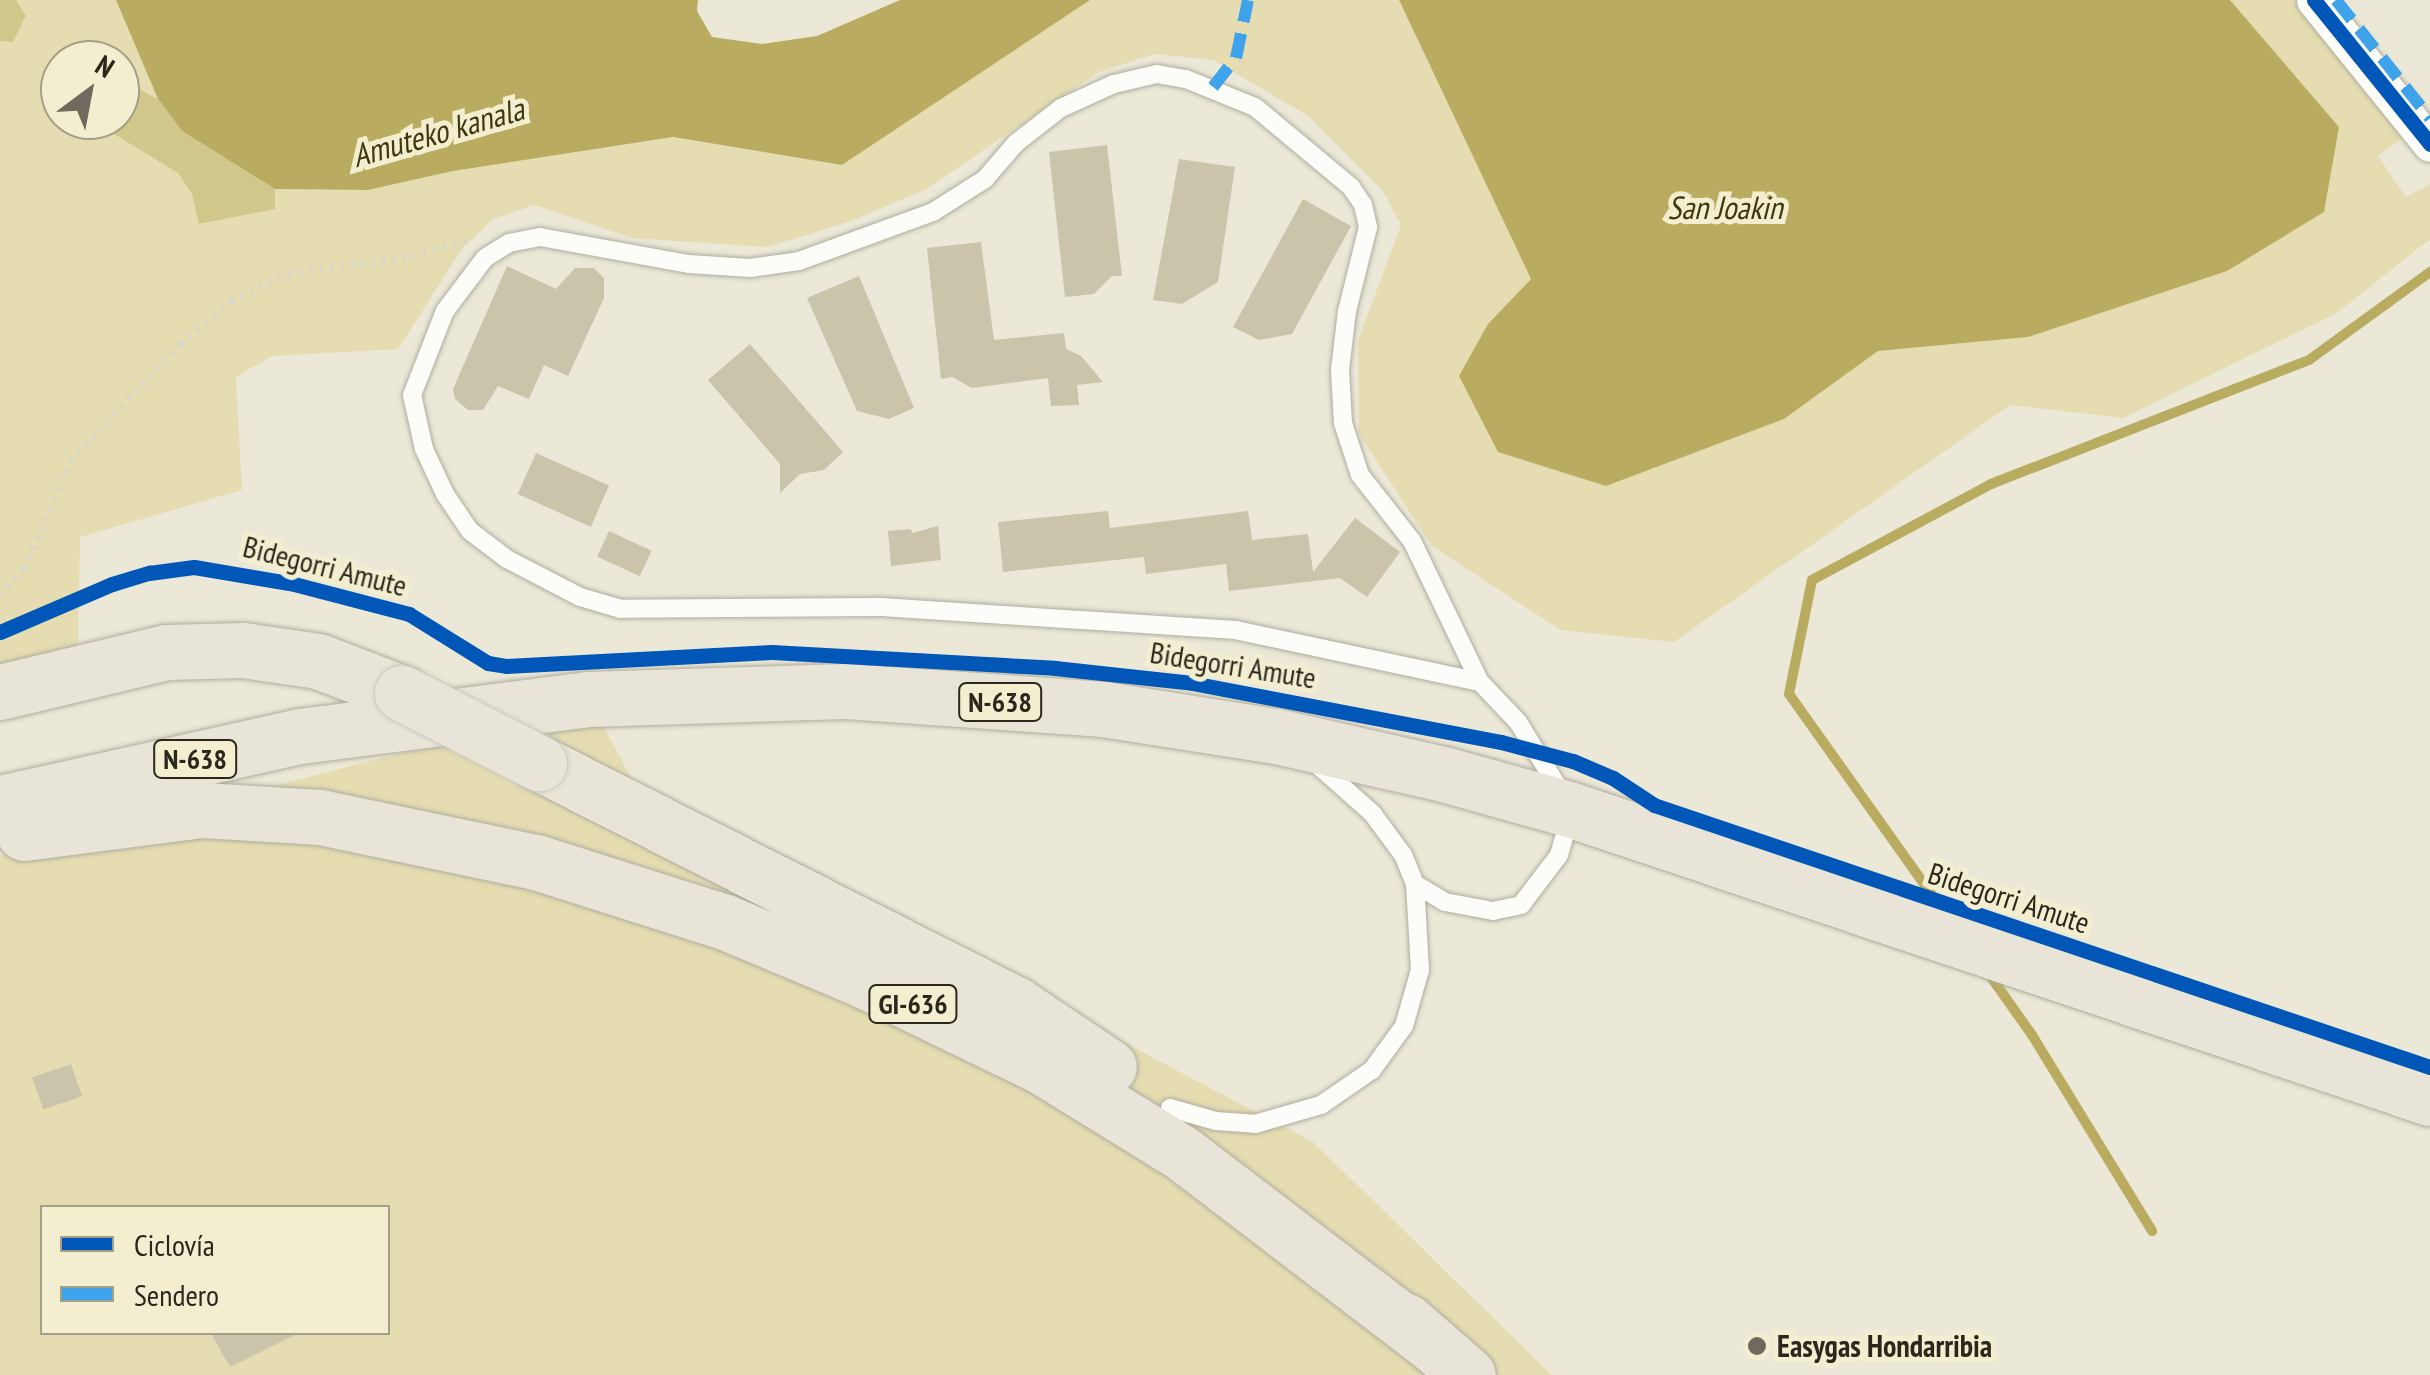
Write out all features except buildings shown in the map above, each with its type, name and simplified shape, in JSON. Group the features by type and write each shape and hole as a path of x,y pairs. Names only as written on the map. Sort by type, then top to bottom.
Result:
{"main road":[{"name":"GI-636","path":"0,692 166,652 243,650 318,662 402,693 1014,1004 1170,1108 1451,1360"},
{"name":"N-638","path":"12,802 300,736 588,698 846,692 1103,709 1276,736 1447,775 1572,810 2430,1098"},
{"name":"GI-636","path":"0,837 103,820 202,810 320,817 536,862 725,922 859,978 1041,1066 1182,1153 1451,1360"}],"street":[{"path":"2314,0 2430,144"}],"lane":[{"path":"1415,884 1446,902 1493,911 1521,905 1559,855 1572,810 1518,722 1480,682 1412,541 1360,475 1343,423 1340,370 1347,311 1368,227 1364,205 1351,187 1255,107 1213,88 1157,74 1114,84 1060,108 1016,143 985,179 933,212 799,261 750,268 689,264 540,237 509,243 485,258 445,311 412,395 424,449 445,494 470,531 507,559 580,597 621,609 878,607 1236,630 1480,682"},
{"path":"1170,1108 1216,1121 1255,1124 1321,1105 1372,1070 1404,1026 1420,970 1415,884 1402,854 1372,813 1340,780 1276,736"}],"path":[{"path":"0,594 25,568 71,461 181,344 231,301 289,274 413,256 462,242 540,237"}],"shaded area":[{"path":"0,0 16,0 26,16 13,42 0,41"},
{"path":"16,0 116,0 133,40 40,40 40,140 124,140 178,172 192,194 200,224 274,209 275,189 368,190 453,171 673,137 842,165 1090,0 1399,0 1531,279 1488,324 1606,486 1784,419 1878,351 2028,337 2339,127 2230,0 2300,0 2404,137 2378,156 2406,197 2430,184 2430,239 2337,313 2123,418 2010,405 1674,642 1561,630 1432,546 1359,434 1358,341 1401,225 1383,191 1308,116 1213,60 1154,54 1099,72 926,189 854,220 768,247 631,238 534,205 493,219 462,249 398,349 272,356 236,377 242,490 80,537 78,648 0,672 0,41 13,42 26,17"},
{"path":"140,57 158,99 140,90"},
{"path":"140,90 158,99 182,131 275,189 275,209 199,224 192,194 178,173 124,140 140,140"},
{"path":"592,705 635,785 1313,1142 1552,1375 0,1375 0,855"}],"water":[{"name":"Amuteko kanala","path":"116,0 698,0 697,11 712,37 762,44 817,36 900,0 1090,0 842,165 673,137 453,171 368,190 275,189 182,131 158,99 140,57 140,40 133,40"},
{"name":"San Joakin","path":"1399,0 2230,0 2339,127 2324,212 2227,271 2028,337 1878,351 1784,419 1606,486 1498,452 1459,376 1488,324 1531,279"}],"waterway":[{"path":"1944,912 1789,694 1812,580 1991,484 2309,360 2430,272"},
{"path":"1986,970 2032,1035 2152,1231"}],"marked path":[{"path":"1213,87 1236,58 1248,0"},
{"path":"2336,0 2430,118"}],"cycle path":[{"path":"2314,0 2430,144"},
{"name":"Bidegorri Amute","path":"0,632 112,584 149,573 194,567 294,584 409,614 488,663 506,666 772,652 1055,668 1192,683 1501,742 1573,761 1613,778 1654,805 2430,1067"}],"place":[{"name":"Easygas Hondarribia","path":"1757,1346"}]}
